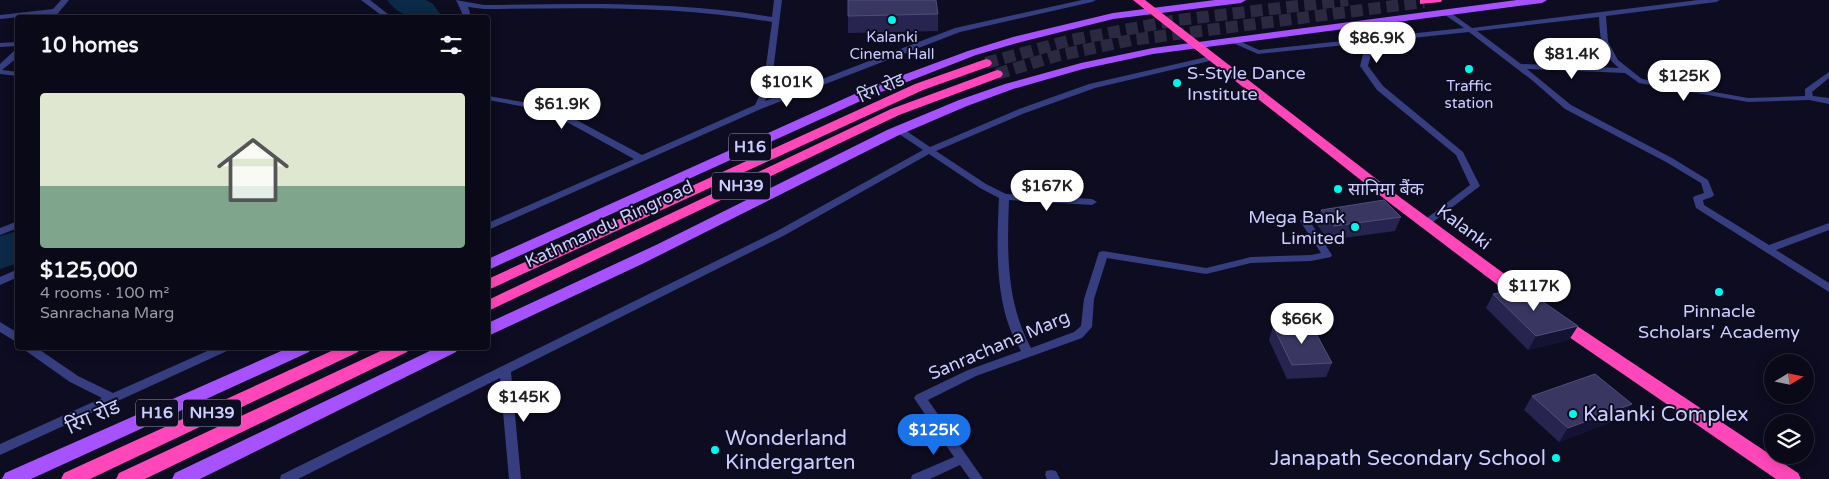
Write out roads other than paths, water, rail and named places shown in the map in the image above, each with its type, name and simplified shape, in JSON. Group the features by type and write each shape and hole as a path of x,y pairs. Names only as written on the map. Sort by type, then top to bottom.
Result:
{"highway":[{"name":"Kalanki","path":"1138,0 1396,201 1542,311 1791,479"},
{"path":"1424,2 1436,0"},
{"name":"Kathmandu Ringroad","path":"490,284 919,87 986,63"},
{"name":"Kathmandu Ringroad","path":"490,305 895,112 997,74"},
{"name":"NH39","path":"71,479 348,350"},
{"name":"NH39","path":"126,479 397,350"}],"main road":[{"name":"रिंग रोड","path":"490,263 872,91 922,71 1017,39 1113,16 1241,0"},
{"path":"490,329 684,238 899,130 963,103 1061,72 1117,57 1196,45 1542,0"},
{"name":"रिंग रोड","path":"12,479 299,350"},
{"path":"182,479 446,350"}],"street":[{"path":"35,15 52,14 65,0"},
{"path":"365,0 386,15"},
{"path":"758,107 768,88 778,0"},
{"path":"490,227 640,158 758,107 958,30 1092,0"},
{"path":"1230,40 1258,52 1470,30 1716,0"},
{"path":"461,2 484,7 684,7 775,20"},
{"path":"461,2 466,15"},
{"path":"1448,13 1568,107 1670,160 1704,182 1709,195 1698,198 1699,206 1829,288"},
{"path":"1602,14 1604,42 1615,61 1639,81 1740,99 1809,98 1829,101"},
{"path":"0,17 15,16"},
{"path":"1371,40 1364,66 1380,88 1460,154 1475,186 1426,223"},
{"path":"0,45 15,44"},
{"path":"0,70 15,55"},
{"path":"286,479 781,232 930,150 1022,111 1092,86 1211,58"},
{"path":"1518,66 1627,71"},
{"path":"0,70 15,73"},
{"path":"1809,98 1808,91 1829,74"},
{"path":"490,98 549,109 640,158"},
{"path":"899,130 1004,197 1092,202"},
{"path":"1004,197 1002,250 1008,296 1014,326 1028,353"},
{"path":"1378,205 1396,201"},
{"name":"Sanrachana Marg","path":"977,479 920,398 972,373 1078,335 1086,327 1089,300 1103,254 1206,271 1251,260 1311,258 1327,255 1305,221 1342,213"},
{"path":"0,232 15,225"},
{"path":"1770,250 1829,226"},
{"path":"0,281 15,274"},
{"path":"0,326 15,337"},
{"path":"33,350 74,379 112,398"},
{"path":"0,450 219,350"},
{"path":"506,369 515,479"},
{"path":"917,479 962,460"}],"waterway":[{"path":"403,0 422,11 425,15"},
{"path":"0,254 15,246"}],"tunnel":[{"path":"986,63 1071,40 1178,20 1348,0"},
{"path":"997,74 1056,56 1131,40 1424,2"}],"place":[{"name":"Kalanki Cinema Hall","path":"892,20"},
{"name":"Traffic station","path":"1469,69"},
{"name":"S-Style Dance Institute","path":"1177,83"},
{"name":"सानिमा बैंक","path":"1338,189"},
{"name":"Mega Bank Limited","path":"1355,227"},
{"name":"Pinnacle Scholars' Academy","path":"1719,292"},
{"name":"Kalanki Complex","path":"1573,414"},
{"name":"Wonderland Kindergarten","path":"715,450"},
{"name":"Janapath Secondary School","path":"1556,458"}]}
